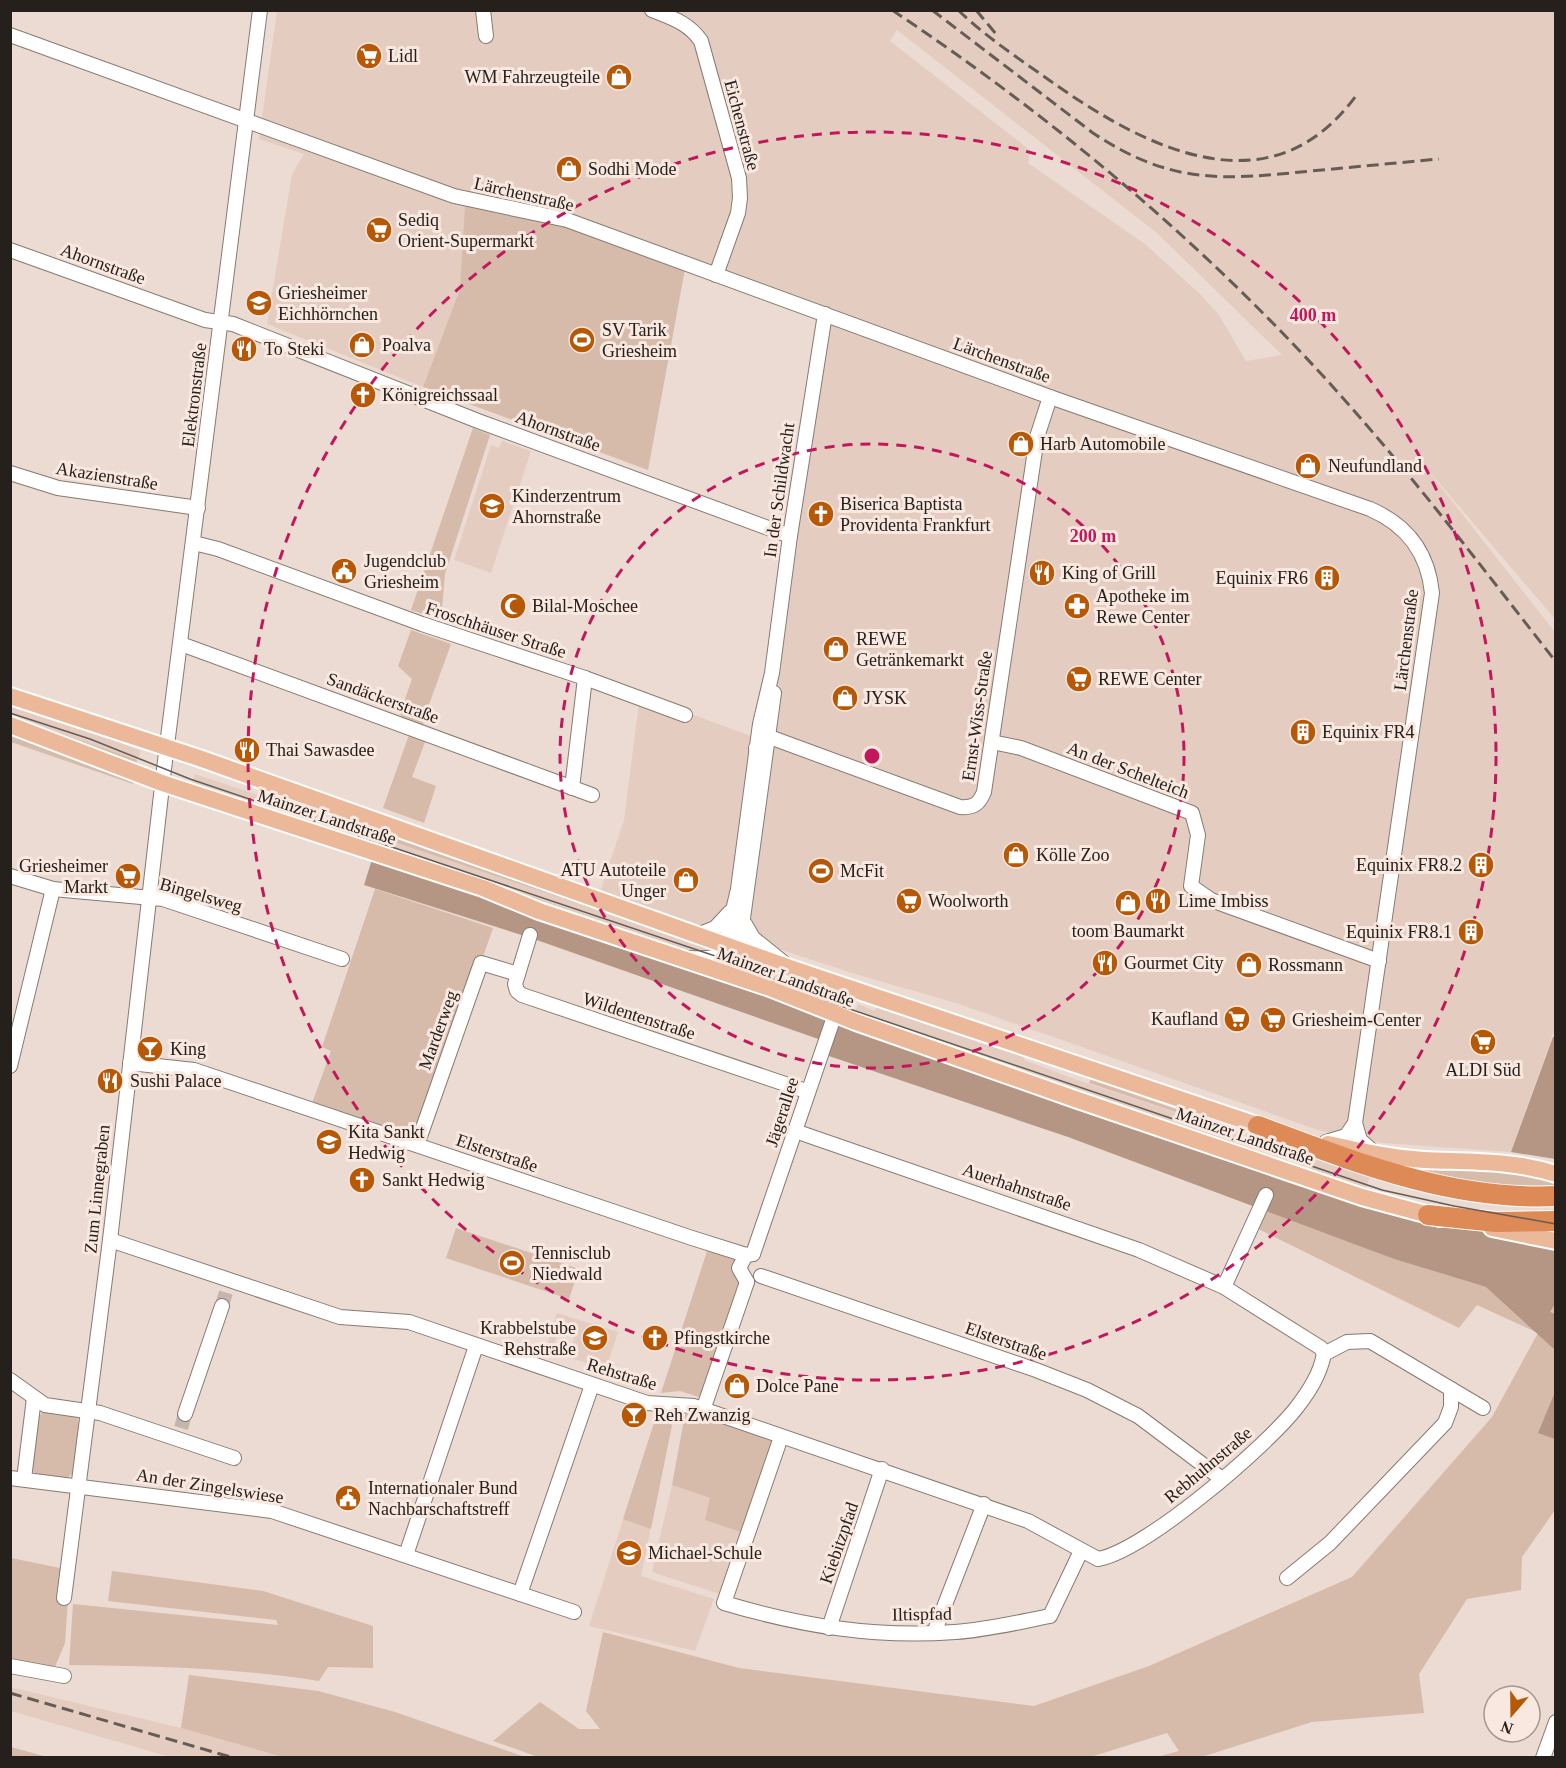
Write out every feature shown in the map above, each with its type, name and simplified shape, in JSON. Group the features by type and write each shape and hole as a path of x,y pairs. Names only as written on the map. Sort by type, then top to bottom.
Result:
{"highway":[{"path":"1258,1126 1363,1166 1418,1181 1498,1196 1556,1196"},
{"path":"1428,1215 1496,1222 1556,1221"}],"main road":[{"name":"Mainzer Landstraße","path":"10,696 167,748 697,935 730,949 1258,1126 1377,1154 1421,1160 1521,1164 1556,1174"},
{"name":"Mainzer Landstraße","path":"10,725 162,783 382,856 429,869 539,911 748,981 835,1014 1306,1178 1428,1215 1556,1242"}],"street":[{"name":"Elektronstraße","path":"162,783 260,10"},
{"path":"483,10 486,36"},
{"name":"Eichenstraße","path":"652,10 681,21 694,30 701,41 739,178 738,213 716,275"},
{"name":"Lärchenstraße","path":"10,35 454,196 567,220 1050,397 1370,509 1397,523 1418,548 1426,563 1432,594 1355,1123"},
{"name":"Ahornstraße","path":"10,250 205,320 243,327 478,421 790,536"},
{"name":"In der Schildwacht","path":"730,949 756,748 772,673 790,536 825,314"},
{"name":"Ernst-Wiss-Straße","path":"769,738 967,808 979,802 984,792 992,742 1037,437 1050,397"},
{"name":"Akazienstraße","path":"10,473 58,488 198,508"},
{"name":"Froschhäuser Straße","path":"194,543 218,549 422,624 585,678 686,715"},
{"name":"Sandäckerstraße","path":"181,644 592,795"},
{"name":"In der Schildwacht","path":"730,949 745,924 774,694 772,673"},
{"path":"572,788 585,678"},
{"path":"756,748 769,738"},
{"name":"An der Schelteich","path":"992,742 1021,748 1192,813 1198,835 1191,886 1196,891 1210,900 1379,961"},
{"path":"766,763 774,751 784,744"},
{"name":"Zum Linnegraben","path":"64,1598 110,1240 162,783"},
{"name":"Bingelsweg","path":"10,876 53,889 149,898 179,904 342,959"},
{"path":"10,1066 53,889"},
{"path":"697,935 715,928 734,908"},
{"path":"745,924 753,938 793,969"},
{"path":"518,974 530,935"},
{"path":"671,956 710,959 730,949 738,971 748,981"},
{"name":"Marderweg","path":"417,1145 481,963 518,974"},
{"name":"Wildentenstraße","path":"518,974 515,984 517,991 522,995 806,1091"},
{"path":"828,980 835,998 835,1014"},
{"name":"Jägerallee","path":"703,1410 747,1282 739,1268 750,1255 835,1014"},
{"name":"Elsterstraße","path":"130,1063 194,1070 750,1255"},
{"path":"1311,1140 1338,1140 1346,1136 1355,1123"},
{"path":"1355,1123 1360,1140 1377,1154"},
{"name":"Auerhahnstraße","path":"795,1131 1083,1228 1224,1287 1284,1323 1321,1348 1324,1354"},
{"path":"1224,1287 1266,1195"},
{"name":"Rehstraße","path":"110,1240 226,1293 340,1317 409,1322 647,1403 680,1403 703,1410 984,1504 1028,1521 1081,1551"},
{"path":"747,1282 760,1276 762,1265 750,1255"},
{"name":"Elsterstraße","path":"760,1276 1036,1370 1087,1390 1138,1416 1222,1479"},
{"path":"185,1414 226,1293"},
{"path":"1324,1354 1347,1342 1370,1341 1483,1408"},
{"path":"406,1555 476,1346"},
{"name":"Rebhuhnstraße","path":"1081,1551 1092,1558 1105,1558 1164,1525 1222,1479 1260,1448 1297,1407 1320,1373 1324,1354"},
{"path":"10,1380 45,1405 88,1411 179,1433 234,1458"},
{"path":"520,1594 592,1385"},
{"path":"1287,1578 1355,1519 1445,1423 1451,1407 1450,1389"},
{"path":"17,1478 34,1398"},
{"name":"Iltispfad","path":"782,1437 724,1603 785,1621 829,1628 903,1634 958,1632 1050,1616 1081,1551"},
{"name":"Kiebitzpfad","path":"829,1628 882,1469"},
{"name":"An der Zingelswiese","path":"17,1478 272,1511 574,1612"},
{"path":"934,1633 984,1504"},
{"path":"10,1666 64,1676"},
{"path":"1543,1758 1556,1722"}],"shaded area":[{"path":"277,11 1555,11 1555,619 1418,458 1555,632 1555,1029 1511,1152 1383,1143 1318,1130 956,1003 855,974 703,924 697,935 600,892 624,820 640,695 767,742 821,318 564,224 466,206 460,289 423,387 267,324 292,174 304,154 259,139","holes":["897,30 1157,233 1282,355 1246,361 1219,315 1201,295 1145,244 1028,163 1030,150 890,41"]},
{"name":"SV Tarik Griesheim","path":"465,206 564,224 685,269 648,470 423,387 460,289"},
{"path":"473,428 490,435 445,574 441,620 411,610"},
{"name":"Kinderzentrum Ahornstraße","path":"502,441 531,451 491,573 454,560 491,445 499,448"},
{"path":"411,630 451,644 423,721 425,742 412,777 436,786 424,823 383,808 409,735 400,713 412,679 398,666"},
{"path":"10,706 83,728 141,751 137,760 11,716"},
{"path":"11,716 137,760 136,764 11,719"},
{"path":"10,733 134,780 133,784 11,742"},
{"path":"195,774 379,836 375,846 192,783"},
{"path":"387,834 715,949 385,839"},
{"path":"385,839 713,948 718,954 704,956 381,847"},
{"path":"374,853 1260,1162 1555,1241 1555,1304 1550,1312 1555,1314 1555,1350 1486,1287 1394,1259 1068,1137 820,1053 824,1041 531,938 364,885"},
{"path":"375,889 493,928 417,1145 310,1109 331,1051 322,1047"},
{"path":"738,957 821,990 828,1004 750,974"},
{"path":"858,1004 875,1011 877,1006 1025,1056 1024,1060 1080,1081 1370,1176 1366,1188 855,1013"},
{"path":"1555,1036 1555,1159 1511,1152 1553,1037"},
{"path":"1091,1079 1218,1124 1218,1126 1089,1083"},
{"path":"1086,1093 1214,1136 1085,1097"},
{"path":"1391,1163 1497,1169 1555,1181 1555,1190 1470,1185"},
{"path":"1260,1207 1394,1259 1486,1287 1550,1312 1555,1304 1555,1510 1522,1557 1521,1590 1467,1599 1419,1674 1424,1713 1312,1722 1198,1758 1157,1757 1179,1751 1167,1733 1094,1756 541,1758 493,1741 540,1702 579,1729 600,1729 586,1711 603,1632 739,1668 1034,1706 1149,1666 1352,1577 1492,1417 1538,1333 1477,1305 1459,1328 1246,1223"},
{"name":"Tennisclub Niedwald","path":"456,1228 579,1269 569,1299 446,1258"},
{"path":"709,1245 744,1256 745,1281 705,1399 680,1391 661,1393"},
{"name":"Krabbelstube Rehstraße","path":"557,1313 618,1332 606,1369 568,1357 575,1335 559,1330 550,1357 544,1354"},
{"path":"1555,1392 1555,1439 1538,1433"},
{"path":"692,1410 775,1438 747,1534 705,1520 710,1498 672,1485 685,1414"},
{"path":"43,1412 77,1417 79,1423 73,1473 66,1479 37,1476 32,1469 36,1419"},
{"name":"Michael-Schule","path":"656,1417 672,1425 641,1576 714,1599 695,1651 589,1626"},
{"path":"656,1417 672,1425 651,1529 623,1519"},
{"path":"672,1485 710,1498 747,1534 726,1596 652,1572"},
{"path":"11,1558 70,1570 65,1643 54,1669 11,1668"},
{"path":"112,1571 263,1591 373,1626 373,1668 328,1667 319,1681 226,1670 69,1665 73,1604 278,1625 276,1620 108,1601"},
{"path":"189,1675 318,1691 395,1712 525,1757 283,1757 181,1728"},
{"path":"10,1687 181,1728 283,1757 170,1757 11,1711"},
{"path":"11,1747 47,1757 11,1757"}],"tunnel":[{"path":"222,1306 226,1292"},
{"path":"181,1428 185,1414"}],"tram line":[{"path":"10,713 90,739 190,779 733,962 835,1004 1382,1190 1454,1206 1556,1224"}],"railway":[{"path":"892,10 1016,98 1075,144 1134,193 1246,296 1299,350 1377,437 1556,662"},
{"path":"932,10 1093,133 1121,150 1173,170 1198,175 1251,176 1439,159"},
{"path":"958,10 1002,47 1087,105 1126,128 1167,146 1208,158 1248,160 1287,152 1324,130 1358,93"},
{"path":"976,10 996,34"},
{"path":"10,1693 234,1758"}],"place":[{"name":"Lidl","path":"369,56"},
{"name":"WM Fahrzeugteile","path":"619,77"},
{"name":"Sodhi Mode","path":"569,169"},
{"name":"Sediq Orient-Supermarkt","path":"379,230"},
{"name":"Griesheimer Eichhörnchen","path":"259,303"},
{"name":"SV Tarik Griesheim","path":"582,340"},
{"name":"Poalva","path":"362,345"},
{"name":"To Steki","path":"244,349"},
{"name":"Königreichssaal","path":"363,395"},
{"name":"Harb Automobile","path":"1021,444"},
{"name":"Neufundland","path":"1308,466"},
{"name":"Kinderzentrum Ahornstraße","path":"492,506"},
{"name":"Biserica Baptista Providenta Frankfurt","path":"821,514"},
{"name":"Jugendclub Griesheim","path":"344,571"},
{"name":"King of Grill","path":"1042,573"},
{"name":"Equinix FR6","path":"1327,578"},
{"name":"Bilal-Moschee","path":"513,606"},
{"name":"Apotheke im Rewe Center","path":"1077,606"},
{"name":"REWE Getränkemarkt","path":"836,649"},
{"name":"REWE Center","path":"1079,679"},
{"name":"JYSK","path":"845,698"},
{"name":"Equinix FR4","path":"1303,732"},
{"name":"Thai Sawasdee","path":"247,750"},
{"name":"Kölle Zoo","path":"1016,855"},
{"name":"Equinix FR8.2","path":"1481,865"},
{"name":"McFit","path":"821,871"},
{"name":"Griesheimer Markt","path":"128,876"},
{"name":"ATU Autoteile Unger","path":"686,880"},
{"name":"Woolworth","path":"909,901"},
{"name":"Lime Imbiss","path":"1158,901"},
{"name":"toom Baumarkt","path":"1128,903"},
{"name":"Equinix FR8.1","path":"1471,932"},
{"name":"Gourmet City","path":"1105,963"},
{"name":"Rossmann","path":"1249,965"},
{"name":"Kaufland","path":"1237,1019"},
{"name":"Griesheim-Center","path":"1273,1020"},
{"name":"ALDI Süd","path":"1483,1042"},
{"name":"King","path":"150,1049"},
{"name":"Sushi Palace","path":"110,1081"},
{"name":"Kita Sankt Hedwig","path":"329,1142"},
{"name":"Sankt Hedwig","path":"362,1180"},
{"name":"Tennisclub Niedwald","path":"512,1263"},
{"name":"Krabbelstube Rehstraße","path":"595,1338"},
{"name":"Pfingstkirche","path":"655,1338"},
{"name":"Dolce Pane","path":"737,1386"},
{"name":"Reh Zwanzig","path":"634,1415"},
{"name":"Internationaler Bund Nachbarschaftstreff","path":"348,1498"},
{"name":"Michael-Schule","path":"629,1553"}]}
